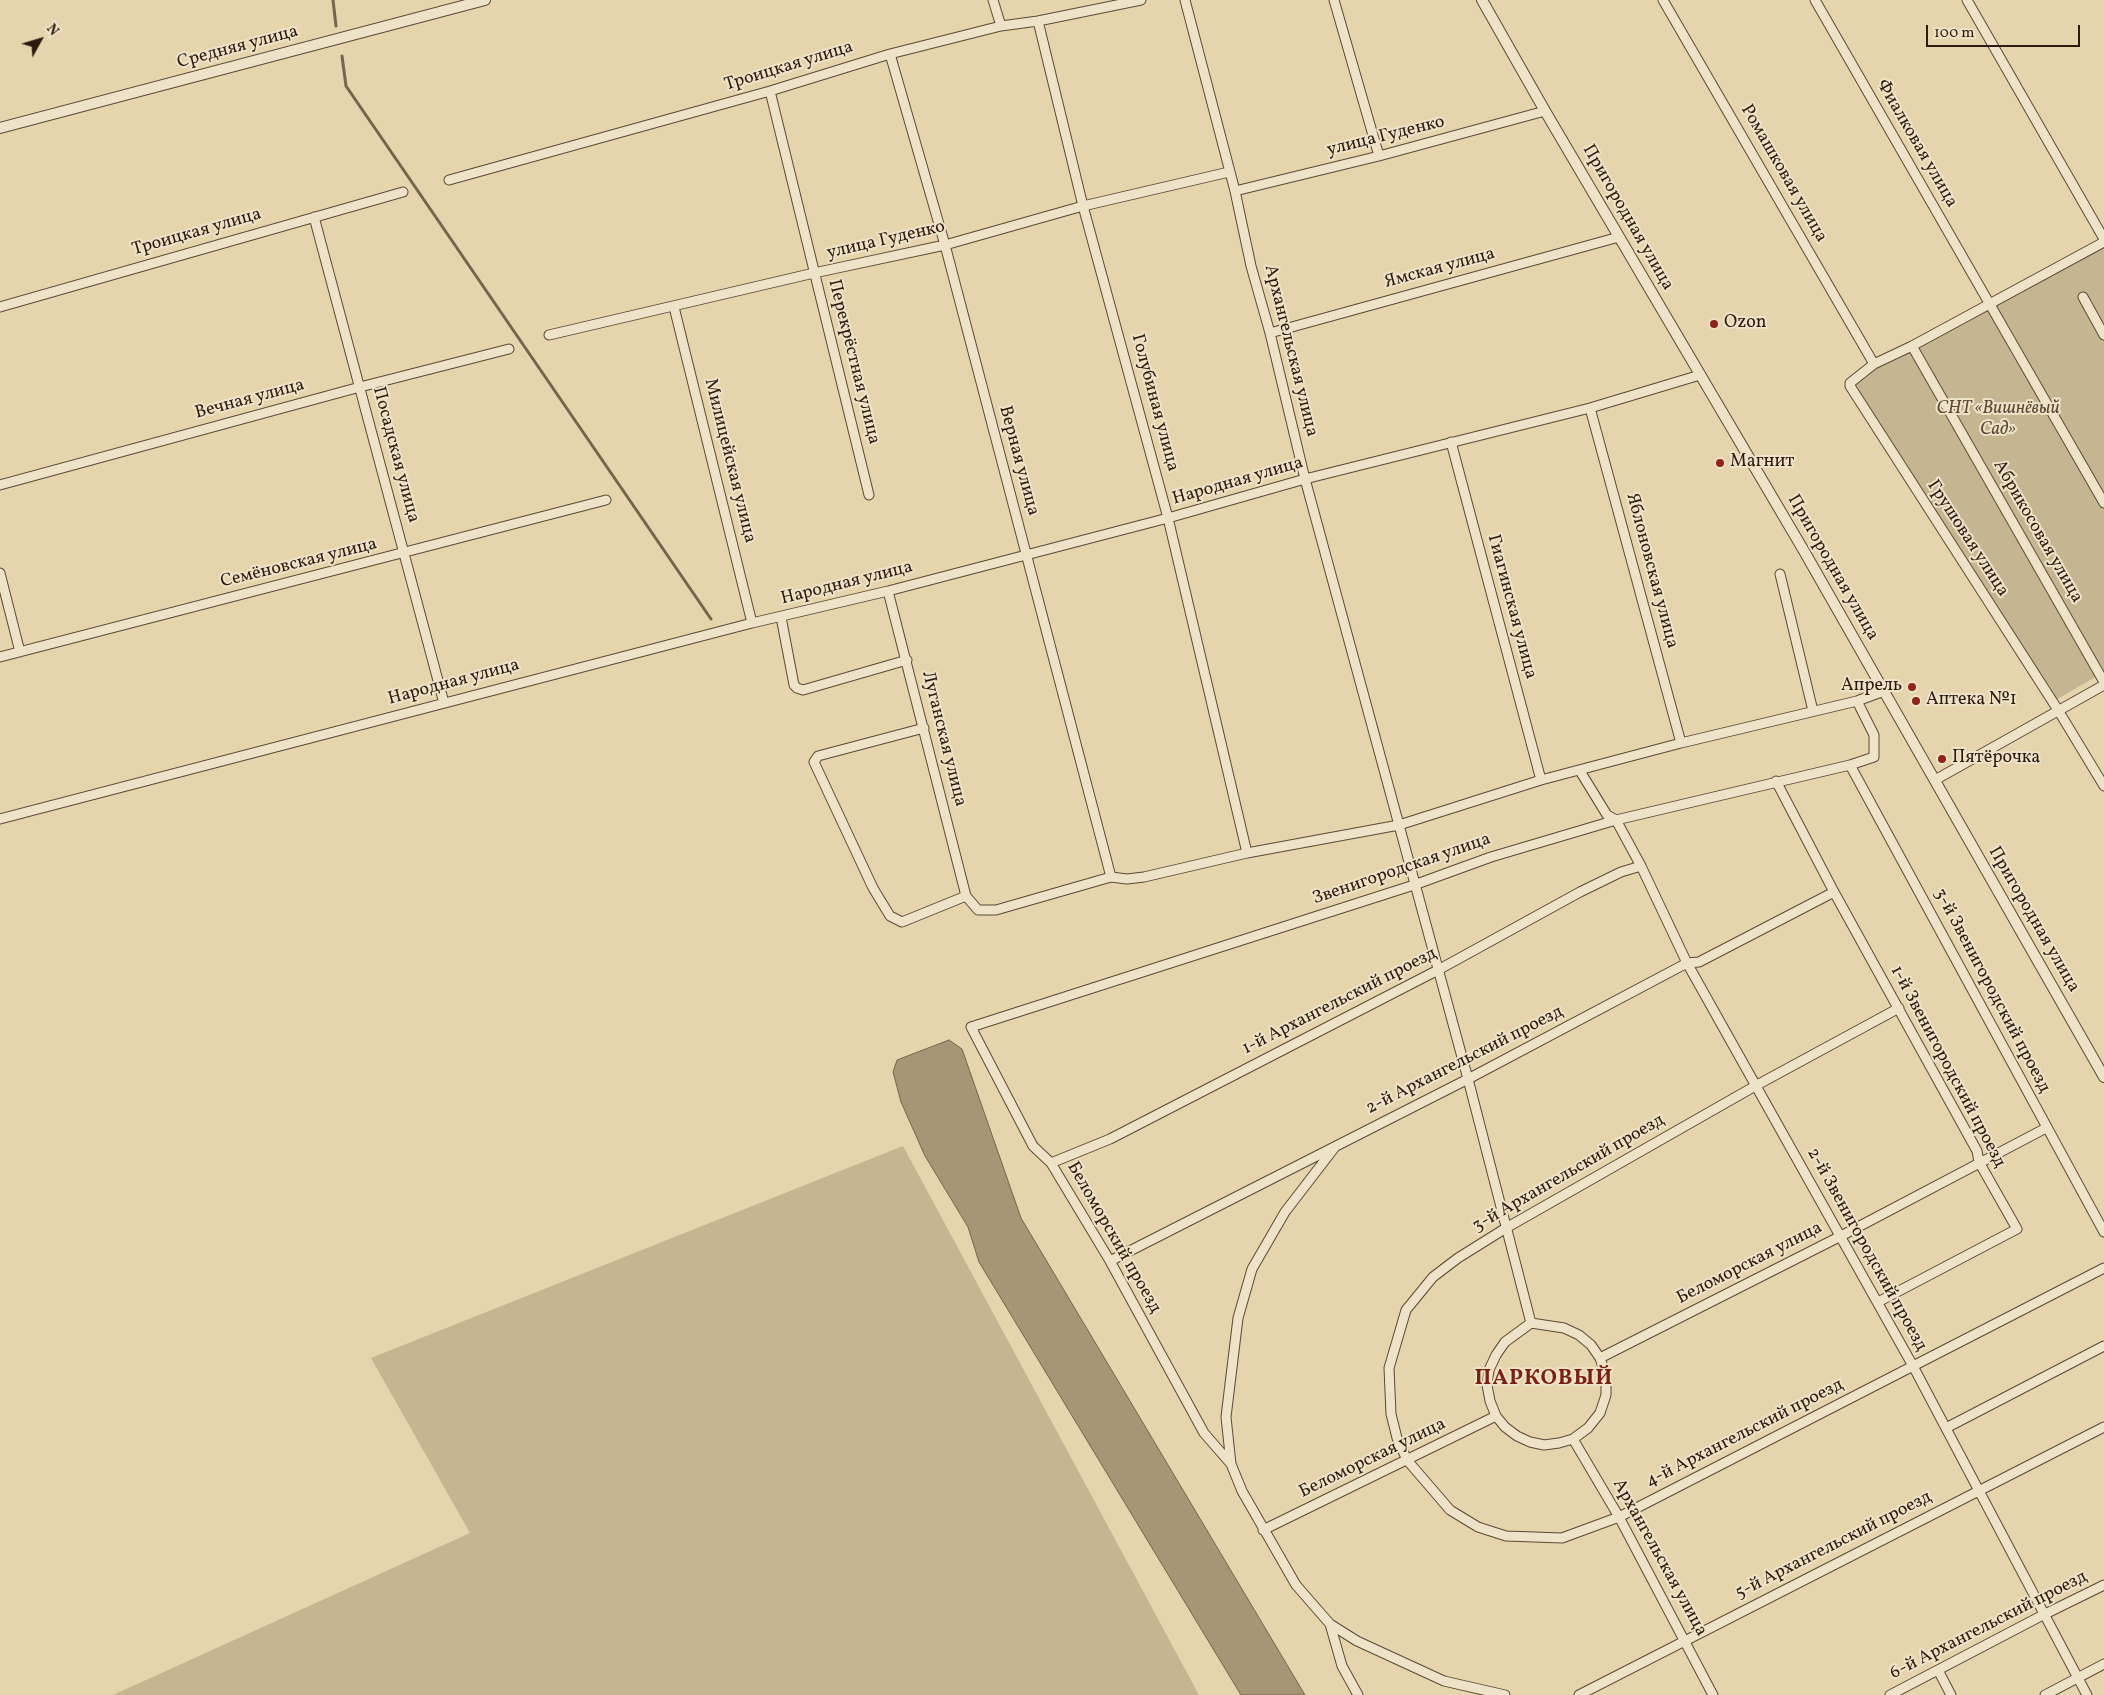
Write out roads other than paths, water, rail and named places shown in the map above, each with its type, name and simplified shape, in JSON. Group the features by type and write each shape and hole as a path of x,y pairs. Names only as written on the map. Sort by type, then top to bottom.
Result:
{"street":[{"name":"Средняя улица","path":"0,128 485,0"},
{"path":"993,0 1001,26"},
{"name":"Троицкая улица","path":"449,180 770,90 890,54 1001,26 1038,22 1141,0"},
{"name":"Архангельская улица","path":"1185,0 1235,191 1251,266 1270,333 1305,479 1414,885"},
{"path":"1334,0 1379,156"},
{"name":"Пригородная улица","path":"1482,0 1545,111 1804,551 2104,1077"},
{"name":"Ромашковая улица","path":"1663,0 1874,364"},
{"name":"Фиалковая улица","path":"1815,0 2104,503"},
{"path":"1874,364 1912,346 2104,240 1967,0"},
{"name":"Голубиная улица","path":"1038,22 1082,206 1168,518 1248,853"},
{"name":"Верная улица","path":"890,54 945,245 1111,876"},
{"name":"Перекрёстная улица","path":"770,90 869,496"},
{"name":"улица Гуденко","path":"1235,191 1379,156 1545,111"},
{"name":"улица Гуденко","path":"549,336 814,273 945,245 1082,206 1229,172"},
{"name":"Троицкая улица","path":"0,306 403,192"},
{"name":"Посадская улица","path":"314,217 444,702"},
{"name":"Ямская улица","path":"1270,333 1619,237"},
{"path":"2082,297 2104,335"},
{"name":"Милицейская улица","path":"674,307 752,623"},
{"name":"Абрикосовая улица","path":"1912,346 2104,683"},
{"name":"Вечная улица","path":"0,485 360,387 509,349"},
{"name":"Грушовая улица","path":"1874,364 1851,380 1850,386 2058,710 2104,786"},
{"name":"Народная улица","path":"0,819 444,702 752,623 888,591 1168,518 1305,479 1590,408 1700,375"},
{"name":"Яблоновская улица","path":"1590,408 1681,743"},
{"name":"Гиагинская улица","path":"1451,442 1541,780"},
{"name":"Семёновская улица","path":"0,657 405,554 606,500"},
{"path":"0,573 20,652"},
{"path":"1780,574 1813,711"},
{"name":"Луганская улица","path":"888,591 966,896"},
{"path":"781,617 794,684 797,688 803,690 907,660"},
{"path":"1935,780 2104,683"},
{"path":"924,728 818,756 814,762 873,888 890,916 902,922 966,896 978,910 996,910 1111,876 1127,878 1144,877 1248,853 1399,825 1541,780 1681,743 1857,701 1884,691"},
{"name":"Звенигородская улица","path":"971,1027 1414,885 1491,856 1616,820 1850,765 1874,757 1874,735 1857,701"},
{"name":"3-й Звенигородский проезд","path":"1850,765 2104,1232"},
{"name":"2-й Звенигородский проезд","path":"1580,771 1607,815 1616,820 1641,866 1687,963 1913,1366 2087,1695"},
{"name":"1-й Звенигородский проезд","path":"1776,781 1834,892 1977,1152 1979,1162 2017,1229 1878,1302"},
{"name":"1-й Архангельский проезд","path":"1051,1164 1110,1139 1438,970 1580,892 1621,872 1641,866"},
{"path":"1414,885 1468,1079 1531,1323"},
{"name":"2-й Архангельский проезд","path":"1110,1261 1468,1079 1687,963 1699,962 1834,892"},
{"name":"3-й Архангельский проезд","path":"1407,1460 1396,1438 1391,1414 1389,1368 1406,1310 1433,1277 1458,1258 1506,1228 1756,1085 1899,1008"},
{"name":"Беломорский проезд","path":"971,1027 1033,1146 1051,1164 1110,1261 1204,1433 1231,1464"},
{"name":"Беломорская улица","path":"1600,1358 1839,1237 2046,1128"},
{"name":"Беломорский проезд","path":"1337,1145 1285,1212 1252,1268 1238,1318 1226,1417 1231,1464 1242,1491 1296,1585 1330,1624 1357,1641 1444,1681 1505,1695"},
{"name":"4-й Архангельский проезд","path":"1407,1460 1450,1510 1478,1527 1506,1536 1562,1538 1619,1517 2104,1268"},
{"path":"1531,1323 1564,1328 1579,1335 1591,1345 1600,1358 1606,1376 1606,1395 1600,1413 1588,1428 1573,1439 1552,1444 1530,1442 1511,1432 1496,1416 1490,1401 1489,1370 1505,1342 1531,1323"},
{"path":"1946,1428 2104,1346"},
{"name":"Беломорская улица","path":"1263,1530 1496,1416"},
{"name":"5-й Архангельский проезд","path":"1579,1694 2104,1427"},
{"name":"Архангельская улица","path":"1573,1439 1619,1517 1713,1695"},
{"name":"6-й Архангельский проезд","path":"1890,1695 2104,1585"},
{"name":"Беломорский проезд","path":"1330,1624 1342,1666 1358,1695"},
{"path":"2045,1695 2104,1664"},
{"path":"1938,1670 1951,1695"}],"waterway":[{"path":"333,0 336,26"},
{"path":"342,56 346,86 711,619"}],"place":[{"name":"Ozon","path":"1714,324"},
{"name":"Магнит","path":"1720,463"},
{"name":"Апрель","path":"1912,687"},
{"name":"Аптека №1","path":"1916,701"},
{"name":"Пятёрочка","path":"1942,759"}],"district":[{"name":"ПАРКОВЫЙ","path":"1544,1380"}],"park label":[{"name":"СНТ «Вишнёвый Cад»","path":"1998,420"}]}
